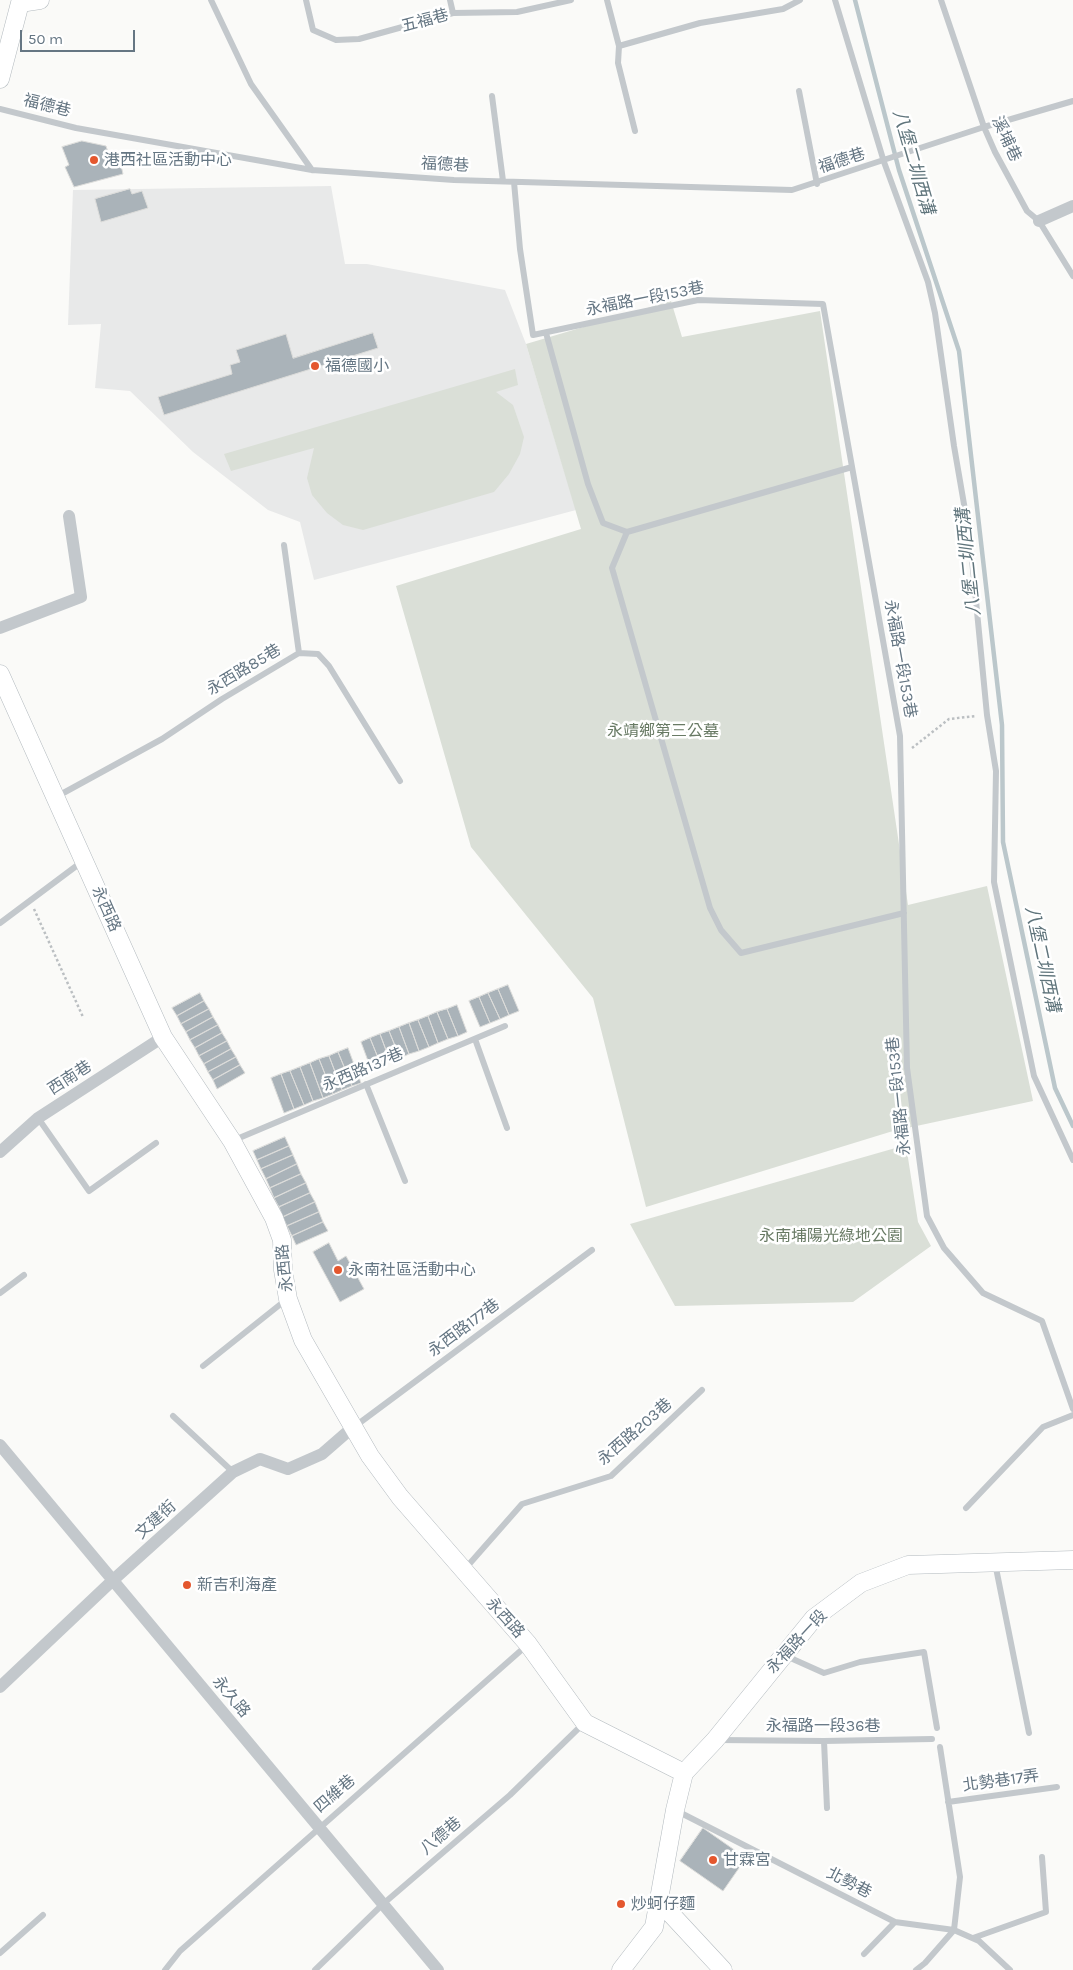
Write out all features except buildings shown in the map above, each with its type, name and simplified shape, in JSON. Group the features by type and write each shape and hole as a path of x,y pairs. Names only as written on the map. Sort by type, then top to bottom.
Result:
{"street":[{"path":"0,79 20,3 40,0"},
{"path":"1039,221 1073,206"},
{"path":"0,628 81,597 69,516"},
{"name":"永西路","path":"0,674 163,1037 232,1141 274,1218 282,1240 282,1270 288,1299 303,1340 353,1428 400,1496 528,1644 585,1723 684,1773"},
{"name":"西南巷","path":"0,1152 38,1118 163,1037"},
{"name":"文建街","path":"0,1687 112,1581 233,1472 260,1459 288,1469 322,1454 353,1428"},
{"name":"永久路","path":"0,1445 112,1581 320,1826 438,1970"},
{"name":"永福路一段","path":"621,1970 654,1927 675,1810 684,1773 715,1740 814,1618 861,1583 908,1565 1073,1560"},
{"path":"658,1900 723,1970"}],"lane":[{"path":"210,0 251,84 312,170"},
{"name":"五福巷","path":"306,0 313,30 336,40 359,39 453,13 517,12 571,0"},
{"path":"450,0 453,13"},
{"path":"607,0 619,46 618,63 635,130"},
{"path":"619,46 700,23 783,9 800,0"},
{"path":"835,0 886,161 928,282 935,313 954,446 970,539 987,715 996,771 994,882 1034,1076 1073,1160"},
{"name":"溪埔巷","path":"941,0 984,127 1027,211 1039,221 1073,276"},
{"path":"800,92 817,184"},
{"path":"492,96 503,182"},
{"name":"福德巷","path":"0,109 76,128 312,170 503,182 792,190 817,184 984,127 1073,101"},
{"path":"514,182 520,249 533,335 546,333 588,484 603,523 627,532 852,468"},
{"name":"永福路一段153巷","path":"546,333 698,300 823,304 900,736 907,1068 927,1216 944,1248 983,1294 1042,1321 1073,1409"},
{"path":"627,532 612,568 710,908 721,930 741,953 904,913"},
{"path":"284,545 299,653"},
{"name":"永西路85巷","path":"56,797 162,739 222,699 299,653 318,654 329,666 400,781"},
{"path":"0,923 84,860"},
{"name":"永西路137巷","path":"232,1141 505,1026"},
{"path":"474,1039 507,1128"},
{"path":"366,1084 405,1181"},
{"path":"38,1118 89,1192 156,1144"},
{"name":"永西路177巷","path":"353,1428 592,1250"},
{"path":"0,1293 24,1275"},
{"path":"203,1366 288,1299"},
{"name":"永西路203巷","path":"463,1571 522,1504 611,1476 702,1390"},
{"path":"966,1508 1043,1427 1073,1415"},
{"path":"173,1416 233,1472"},
{"path":"995,1562 1029,1733"},
{"name":"四維巷","path":"165,1970 180,1951 528,1644"},
{"path":"783,1654 824,1673 860,1662 924,1652 937,1728"},
{"name":"八德巷","path":"316,1970 383,1904 510,1795 585,1723"},
{"name":"永福路一段36巷","path":"715,1740 824,1741 932,1738"},
{"path":"824,1741 827,1808"},
{"name":"北勢巷17弄","path":"940,1746 960,1878 954,1930"},
{"name":"北勢巷17弄","path":"948,1802 1057,1787"},
{"name":"北勢巷","path":"675,1810 895,1922 954,1930 973,1938 1010,1970"},
{"path":"973,1938 1046,1912 1042,1857"},
{"path":"0,1953 43,1915"},
{"path":"864,1954 895,1922"},
{"path":"916,1970 925,1963 954,1930"}],"path":[{"path":"900,758 949,719 987,715"},
{"path":"30,900 83,1017"}],"shaded area":[{"name":"福德國小","path":"331,186 345,264 367,264 505,290 526,344 576,510 314,580 300,522 268,510 193,452 130,391 95,388 101,324 68,325 73,190"}],"green space":[{"name":"永靖鄉第三公墓","path":"671,301 682,337 820,311 908,905 987,886 1033,1101 893,1131 646,1207 593,998 471,847 396,586 581,529 526,344"},
{"path":"515,369 518,385 496,392 513,405 524,437 520,454 509,474 494,492 363,530 343,525 327,513 312,495 307,478 314,448 231,471 224,454"},
{"name":"永南埔陽光綠地公園","path":"906,1145 918,1222 931,1246 853,1302 675,1306 630,1224"}],"waterway":[{"name":"八堡二圳西溝","path":"855,0 899,170 959,351 1002,725 1003,842 1055,1088 1073,1126"}],"place":[{"name":"港西社區活動中心","path":"94,160"},
{"name":"福德國小","path":"315,366"},
{"name":"永南社區活動中心","path":"338,1270"},
{"name":"新吉利海產","path":"187,1585"},
{"name":"甘霖宮","path":"713,1860"},
{"name":"炒蚵仔麵","path":"621,1904"}]}
